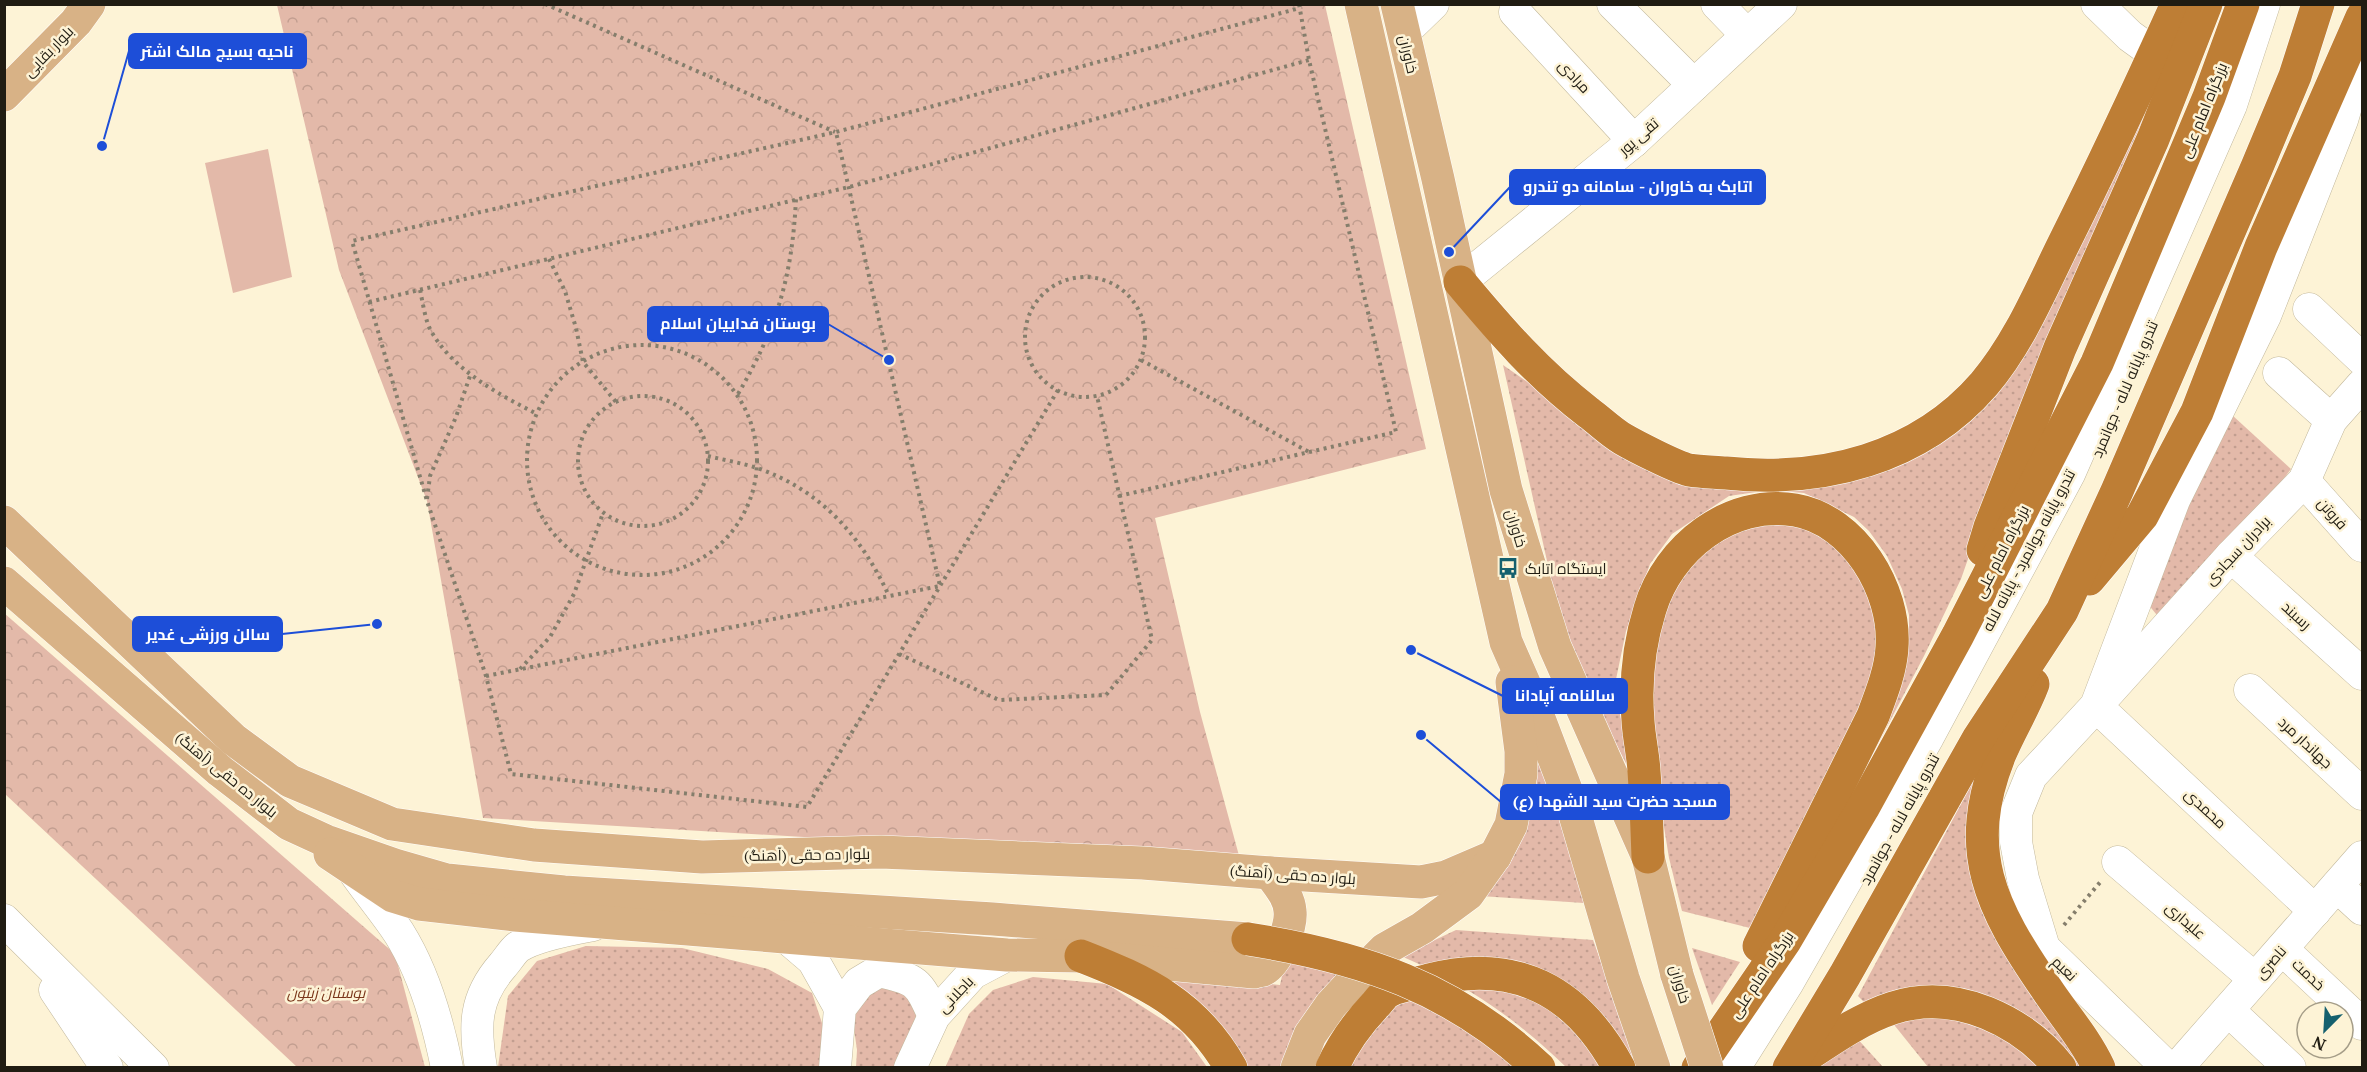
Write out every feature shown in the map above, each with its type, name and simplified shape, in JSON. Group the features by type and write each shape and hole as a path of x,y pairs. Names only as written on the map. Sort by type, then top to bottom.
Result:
{"highway":[{"path":"1460,282 1506,337 1554,386 1622,438 1688,470 1748,475 1813,474 1870,461 1917,439 1955,412 1983,384 2004,358 2024,324 2102,167 2143,45 2177,4"},
{"path":"1958,635 1990,527 2056,358 2152,139 2206,4"},
{"name":"بزرگراه امام علی","path":"1698,1068 1785,941 1863,808 1958,635 2097,363 2204,108 2243,4"},
{"path":"2099,1068 2084,1041 2045,987 2004,921 1989,886 1983,860 1983,816 2000,754 2025,707 2062,611 2117,491 2257,167 2295,76 2318,4"},
{"path":"1789,1067 1868,934 1978,740 2062,611 2142,516 2197,412 2261,247 2362,17"},
{"path":"1648,857 1637,679 1644,632 1650,606 1657,591 1671,565 1692,540 1734,518 1766,508 1796,510 1827,522 1861,550 1881,584 1891,620 1893,647 1889,668 1873,716 1820,827 1765,932 1732,1017"},
{"path":"1248,939 1338,956 1390,973 1438,995 1483,1021 1539,1068"},
{"path":"1080,956 1136,978 1187,1012 1221,1051 1230,1068"},
{"path":"1332,1068 1348,1038 1388,991 1445,976 1481,972 1510,976 1555,994 1588,1023 1617,1065"},
{"path":"1789,1067 1848,1029 1884,1011 1903,1004 1925,1001 1966,1005 2000,1018 2022,1031 2049,1053 2060,1068"}],"main road":[{"name":"بلوار بقایی","path":"4,95 76,22 89,4"},
{"path":"1298,1068 1310,1035 1331,1005 1356,978 1385,949 1422,928 1468,894 1495,856 1511,825 1521,774 1521,751 1506,642 1361,4"},
{"name":"خاوران","path":"1401,18 1506,490 1555,647 1648,857 1677,975 1707,1068"},
{"name":"بلوار ده حقی (آهنگ)","path":"4,522 233,738 290,781 392,824 534,845 702,857 881,852 1143,863 1421,882 1446,877 1495,856"},
{"name":"بلوار ده حقی (آهنگ)","path":"4,583 220,771 289,824 395,865 447,880 564,892 1004,920 1248,939"},
{"path":"1506,642 1535,708 1573,808 1623,978 1654,1068"},
{"path":"301,830 352,870 393,896 419,904 603,922 1007,955 1080,956 1254,972 1264,969 1278,952 1289,928 1290,910 1286,897 1270,873"}],"street":[{"path":"1401,18 1433,4"},
{"path":"1613,4 1694,85"},
{"path":"1717,4 1747,35"},
{"name":"تقی پور","path":"1460,282 1634,141 1781,4"},
{"path":"2097,4 2143,45"},
{"name":"تندرو پایانه جوانمرد - پایانه لاله","path":"1734,1068 1787,984 1928,737 2069,474 2231,105 2264,4"},
{"name":"تندرو پایانه لاله - جوانمرد","path":"1752,1068 1801,993 2051,550 2103,438 2203,203 2280,4"},
{"name":"مرادی","path":"1515,12 1634,141"},
{"path":"2096,706 2174,500 2265,316 2342,120 2362,52"},
{"path":"2309,309 2362,381"},
{"path":"2280,373 2331,420"},
{"name":"برادران سجادی","path":"2044,948 2023,879 2016,842 2016,813 2031,776 2231,556 2304,481 2331,420 2362,381"},
{"name":"فروتن","path":"2304,481 2362,546"},
{"name":"رسبند","path":"2231,556 2362,674"},
{"name":"جهاندار مرد","path":"2250,690 2362,794"},
{"name":"محمدی","path":"2096,706 2315,911"},
{"name":"ناصری","path":"2178,1068 2362,857"},
{"name":"علیداری","path":"2118,862 2255,979"},
{"path":"352,870 399,934 419,970 441,1039 447,1068"},
{"path":"2337,886 2362,909"},
{"path":"481,1068 476,1019 483,993 494,975 518,947 550,934 603,922"},
{"path":"9,925 108,1068"},
{"path":"9,925 153,1068"},
{"path":"786,937 813,960 840,1008 836,1068"},
{"name":"نعیم","path":"2044,948 2168,1068"},
{"name":"خدمت","path":"2282,949 2362,1024"},
{"name":"باجلانی","path":"909,1068 934,1016 973,973 1007,955"},
{"name":"باجلانی","path":"840,1008 859,983 879,971 903,976 920,986 934,1016"},
{"path":"2228,1010 2290,1068"}],"path":[{"path":"545,4 836,132"},
{"path":"1058,390 807,807 511,774 486,676 427,501 352,241 836,132 1299,6 1396,432 1119,496"},
{"path":"369,303 849,187 1310,60"},
{"path":"836,132 940,586"},
{"path":"738,394 760,354 778,312 790,268 796,199"},
{"path":"549,259 565,291 583,362 616,402"},
{"path":"1083,276 1103,279 1121,288 1135,302 1143,320 1146,340 1142,360 1131,376 1116,389 1097,396 1077,397 1058,390 1042,379 1031,362 1025,343 1026,323 1034,305 1047,290 1064,280 1083,276"},
{"path":"420,290 430,330 453,360 500,395 537,414"},
{"path":"635,344 674,349 710,365 738,394 754,429 758,469 748,506 727,539 695,563 658,574 620,574 586,561 556,538 536,506 527,471 529,434 543,399 567,371 583,362 599,352 635,344"},
{"path":"1142,360 1310,452"},
{"path":"427,501 430,476 456,417 471,373"},
{"path":"636,396 657,398 676,405 692,419 703,436 708,456 706,477 698,496 685,512 667,522 645,527 623,524 603,513 588,497 579,476 578,454 584,432 597,414 616,402 636,396"},
{"path":"899,654 999,700 1106,695 1152,640 1097,396"},
{"path":"708,456 758,469 806,492 847,526 876,569 889,596"},
{"path":"519,669 550,637 574,594 603,513"},
{"path":"486,676 940,586"},
{"name":"نعیم","path":"2044,948 2118,862"}],"green space":[{"path":"277,5 1325,5 1426,449 1155,518 1200,712 1241,863 483,818 427,501 339,270"},
{"path":"2195,5 1996,479 1961,579 1924,656 1846,805 1888,709 1909,638 1909,615 1902,589 1887,556 1869,531 1854,517 1804,493 1770,490 1729,496 1672,534 1650,564 1626,631 1614,689 1636,783 1582,677 1563,632 1503,365 1545,394 1740,483 1962,419"},
{"path":"268,149 292,277 233,293 205,163"},
{"path":"2232,415 2291,469 2257,513 2161,620 2143,598"},
{"path":"1739,523 1799,525 1838,544 1877,603 1877,673 1758,930 1682,911 1669,858 1652,752 1645,665 1675,573"},
{"name":"بوستان زیتون","path":"4,613 395,954 425,1067 297,1067 5,794"},
{"path":"1519,696 1557,798 1584,903 1480,896 1519,839 1527,823 1536,790 1533,754"},
{"path":"1975,778 1975,819 2085,1067 2072,1067 2014,1017 1869,1007 1858,996"},
{"path":"1456,930 1593,940 1639,1067 1625,1067 1579,1003 1430,969 1401,956"},
{"path":"586,946 682,948 768,969 812,993 825,1032 824,1067 498,1067 508,996 537,961"},
{"path":"1692,948 1740,962 1712,1005"},
{"path":"1286,958 1347,972 1288,1067 1243,1068 1146,971 1280,985"},
{"path":"1033,977 1107,984 1182,1032 1207,1067 945,1068 969,1014 993,990"},
{"path":"897,979 919,1013 896,1067 856,1067 857,1050 852,1015 857,982"},
{"path":"1452,981 1544,997 1609,1067 1566,1067 1512,1020"},
{"path":"1402,991 1455,1019 1520,1068 1342,1068"},
{"path":"1966,1015 2048,1067 1928,1067 1887,1016"},
{"path":"1846,1026 1883,1067 1818,1068"}],"place":[{"name":"ناحیه بسیج مالک اشتر","path":"102,146"},
{"name":"اتابک به خاوران - سامانه دو تندرو","path":"1449,252"},
{"name":"بوستان فداییان اسلام","path":"889,360"},
{"name":"ایستگاه اتابک","path":"1508,568"},
{"name":"سالن ورزشی غدیر","path":"377,624"},
{"name":"سالنامه آپادانا","path":"1411,650"},
{"name":"مسجد حضرت سید الشهدا (ع)","path":"1421,735"}]}
